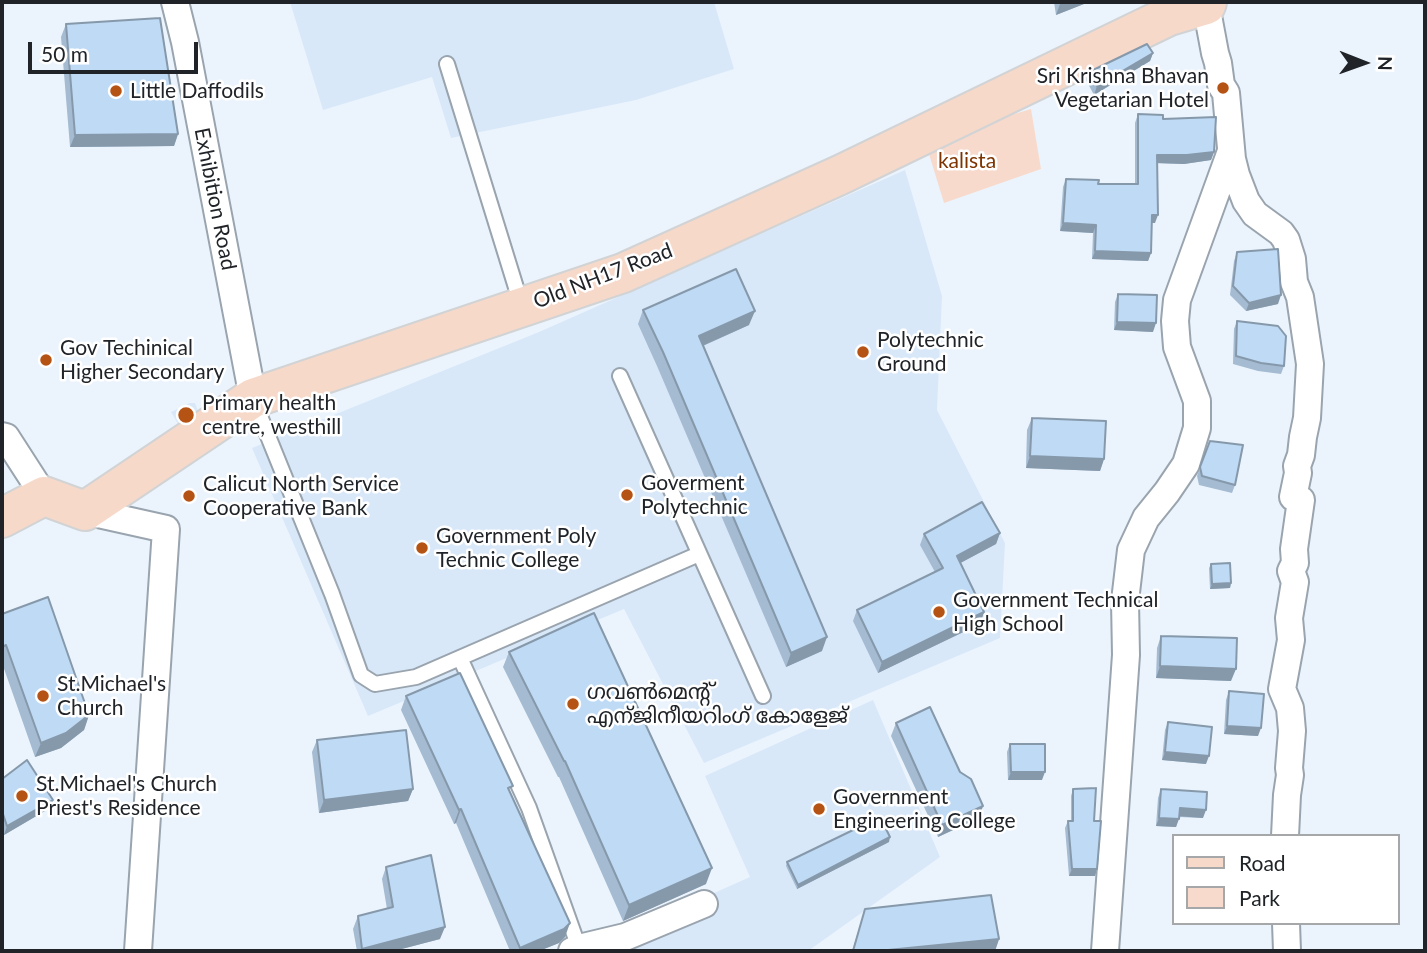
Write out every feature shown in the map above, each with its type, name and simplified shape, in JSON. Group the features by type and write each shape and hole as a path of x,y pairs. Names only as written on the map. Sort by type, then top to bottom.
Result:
{"main road":[{"name":"Old NH17 Road","path":"85,511 253,398 623,273 840,175 1169,16 1206,3"},
{"path":"2,518 44,496 85,511"}],"street":[{"name":"Exhibition Road","path":"175,2 253,398"},
{"path":"1206,3 1221,85 1226,93 1236,175 1246,201 1255,214 1281,233 1286,240 1292,259 1294,282 1300,297 1310,364 1307,418 1293,497 1301,500 1294,549 1295,563 1291,571 1295,582 1289,618 1291,640 1282,689 1290,708 1292,731 1285,834"},
{"path":"1105,951 1126,655 1125,601 1131,550 1146,518 1186,464 1197,428 1197,401 1177,347 1177,300 1231,151"},
{"path":"2,436 6,438 44,496"},
{"path":"85,511 166,529 138,951"},
{"path":"576,949 625,937 704,904"},
{"path":"1286,925 1287,951"}],"lane":[{"path":"447,64 522,307"},
{"path":"620,376 763,696"},
{"path":"253,398 332,594 361,674 375,684 416,677 699,554"},
{"path":"460,658 528,808 576,949"}],"shaded area":[{"path":"290,2 714,2 734,69 636,100 451,138 432,77 323,110"},
{"name":"Goverment Polytechnic","path":"905,170 942,296 937,410 1005,543 1000,638 704,763 624,609 368,716 252,448 539,332"},
{"name":"Primary health centre, westhill","path":"195,403 201,419 181,429 171,412"},
{"name":"Government Engineering College","path":"873,700 940,857 808,951 584,951 750,877 705,776"}],"green space":[{"name":"kalista","path":"1031,109 1041,169 944,203 925,141"}],"building":[{"name":"Little Daffodils","path":"160,18 178,134 75,135 66,24"},
{"path":"1147,44 1153,53 1097,86 1089,72"},
{"path":"1138,114 1163,115 1163,119 1216,117 1214,152 1157,155 1158,215 1152,215 1151,253 1095,251 1096,225 1063,223 1066,179 1099,180 1098,184 1138,184"},
{"path":"1278,249 1281,295 1249,303 1233,286 1237,252"},
{"path":"736,269 755,311 699,336 827,637 791,653 643,310"},
{"path":"1118,294 1157,295 1156,323 1117,322"},
{"path":"1237,321 1278,326 1286,336 1284,366 1236,356"},
{"path":"1032,418 1106,421 1104,459 1030,456"},
{"path":"1210,441 1243,445 1235,485 1202,476 1200,467"},
{"path":"982,502 1000,533 957,556 984,612 882,662 857,610 943,568 924,534"},
{"path":"1230,563 1231,583 1212,584 1211,564"},
{"name":"St.Michael's Church","path":"48,597 89,715 66,733 41,743 6,645 2,647 2,614"},
{"path":"594,613 712,868 629,905 565,761 509,652"},
{"path":"1161,636 1237,638 1236,669 1160,666"},
{"path":"460,673 513,786 508,788 570,923 564,929 520,948 461,809 459,810 406,696"},
{"path":"1229,691 1264,694 1261,728 1227,726"},
{"path":"930,707 960,772 971,779 983,806 942,825 896,723"},
{"path":"1168,722 1212,727 1209,756 1165,752"},
{"path":"406,730 413,789 324,800 317,740"},
{"path":"1010,744 1045,744 1045,772 1011,772"},
{"name":"St.Michael's Church Priest's Residence","path":"27,760 53,800 7,826 2,811 2,779"},
{"path":"1096,788 1094,821 1101,821 1097,869 1072,869 1068,821 1073,821 1073,789"},
{"path":"1161,789 1207,792 1206,810 1180,808 1179,819 1159,818"},
{"path":"880,817 890,837 798,885 787,862"},
{"path":"431,855 445,927 362,949 358,916 393,907 386,867"},
{"path":"991,895 999,939 853,951 865,909"}],"place":[{"name":"Sri Krishna Bhavan Vegetarian Hotel","path":"1223,88"},
{"name":"Little Daffodils","path":"116,91"},
{"name":"Polytechnic Ground","path":"863,352"},
{"name":"Gov Techinical Higher Secondary","path":"46,360"},
{"name":"Primary health centre, westhill","path":"186,415"},
{"name":"Goverment Polytechnic","path":"627,495"},
{"name":"Calicut North Service Cooperative Bank","path":"189,496"},
{"name":"Government Poly Technic College","path":"422,548"},
{"name":"Government Technical High School","path":"939,612"},
{"name":"St.Michael's Church","path":"43,696"},
{"name":"ഗവൺമെന്റ് എന്ജിനീയറിംഗ് കോളേജ്","path":"573,704"},
{"name":"St.Michael's Church Priest's Residence","path":"22,796"},
{"name":"Government Engineering College","path":"819,809"}]}
